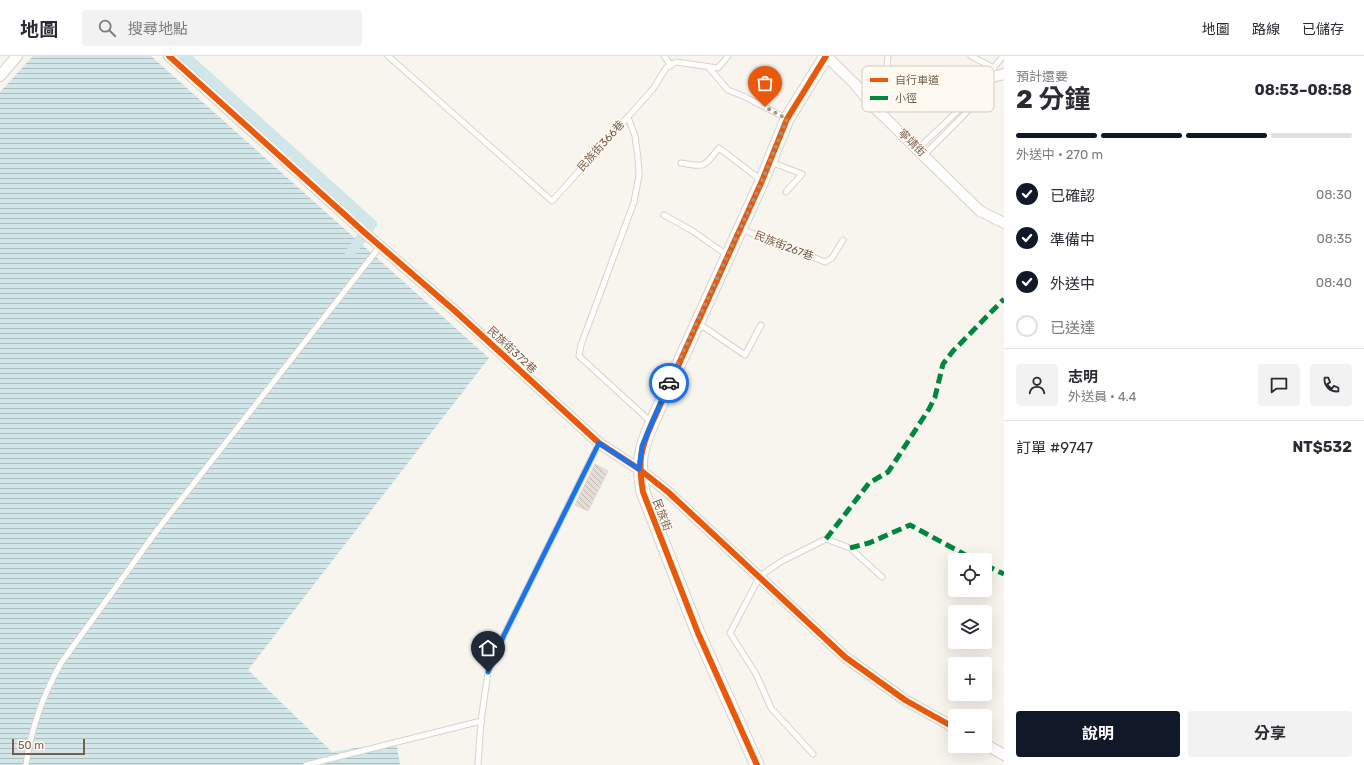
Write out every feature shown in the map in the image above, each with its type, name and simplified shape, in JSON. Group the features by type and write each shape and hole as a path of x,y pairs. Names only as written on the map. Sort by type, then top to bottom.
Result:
{"street":[{"path":"0,76 17,56"},
{"name":"民族街372巷","path":"169,56 365,233 455,311 599,443 639,469 668,492 760,576 845,657 905,700 948,724"},
{"name":"寧靖街","path":"826,56 862,93"},
{"name":"民族街","path":"757,765 698,633 643,492 639,469 642,446 727,255 762,181 787,119 826,56"},
{"name":"寧靖街","path":"879,112 980,211 1004,223"},
{"path":"992,748 1004,755"}],"lane":[{"name":"民族街366巷","path":"388,56 552,201 628,117 635,136 638,158 639,175 634,202 581,345 579,356 652,423"},
{"path":"664,56 670,64"},
{"path":"628,117 653,89 670,64 676,62 718,68 728,56"},
{"path":"888,56 886,63 888,66"},
{"path":"970,56 986,66"},
{"path":"998,73 1003,56"},
{"path":"708,67 728,90 743,96 787,119"},
{"path":"921,152 958,112"},
{"path":"921,152 966,112"},
{"path":"681,163 702,166 706,164 718,148 762,181"},
{"path":"770,161 802,174 786,192"},
{"path":"664,215 691,230 727,255"},
{"name":"民族街267巷","path":"739,229 825,262 832,258 843,240"},
{"path":"26,765 29,742 40,708 48,685 61,663 158,529 378,243"},
{"path":"697,322 745,355 760,325"},
{"path":"478,765 481,721 488,672 494,655 599,443"},
{"path":"813,754 771,708 756,674 730,633 760,576 782,561 826,539 850,548 882,577"},
{"path":"306,765 481,721"}],"shaded area":[{"path":"33,56 151,56 489,358 248,670 332,752 396,741 400,765 0,765 0,92"}],"building":[{"path":"595,464 608,471 588,511 575,505"}],"waterway":[{"path":"185,56 372,224 350,253"}],"marked path":[{"path":"826,539 869,483 888,472 929,409 935,397 943,364 953,351 1004,299"},
{"path":"850,548 869,543 910,525 962,553"},
{"path":"992,568 1004,574"}],"cycle path":[{"path":"169,56 365,233 455,311 599,443 639,469 668,492 845,657 905,700 948,724"},
{"path":"757,765 698,633 643,492 640,464 645,441 652,423 762,181 787,119 826,56"}],"way so far":[{"path":"669,383 762,181 787,119 765,107"}],"route":[{"path":"488,672 494,655 599,443 639,469 642,446 669,383"}]}
